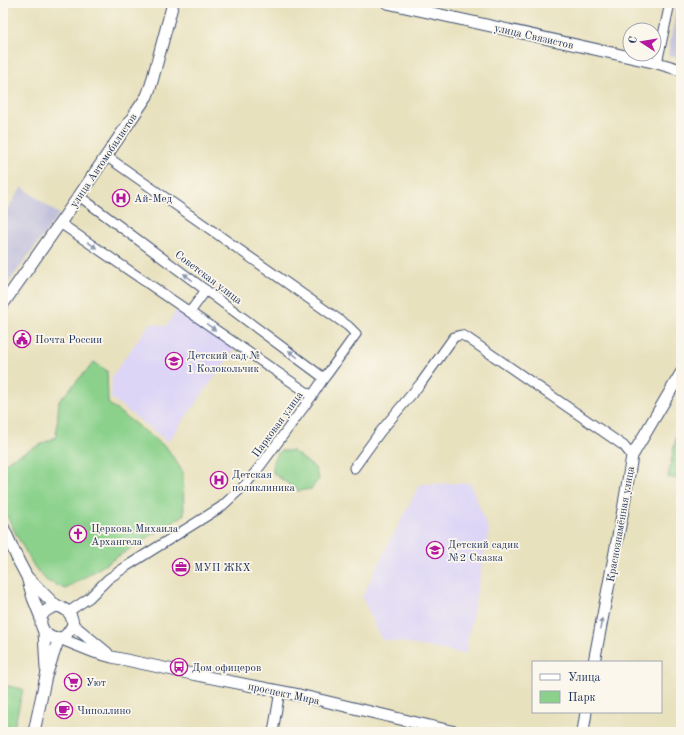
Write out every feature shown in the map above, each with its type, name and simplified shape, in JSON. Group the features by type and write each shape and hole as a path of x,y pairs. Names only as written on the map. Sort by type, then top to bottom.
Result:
{"street":[{"name":"улица Автомобилистов","path":"3,304 79,196 149,91 173,3"},
{"name":"улица Связистов","path":"387,3 657,63 681,70"},
{"path":"657,63 670,3"},
{"name":"Парковая улица","path":"68,612 89,598 108,579 221,507 246,484 356,334 348,326 106,156"},
{"name":"Советская улица","path":"79,196 324,378"},
{"path":"60,223 312,396"},
{"path":"190,312 206,290"},
{"path":"354,468 380,432 421,383 454,338 461,335 624,446 632,456"},
{"name":"Краснознамённая улица","path":"594,661 632,456 681,373"},
{"path":"3,529 27,577 41,618 41,626 44,632 53,638 59,638 66,635 73,625 71,615 66,609 53,603 27,577"},
{"path":"41,618 50,608 58,606"},
{"name":"проспект Мира","path":"73,625 112,657"},
{"path":"44,632 46,676"},
{"path":"34,732 46,676 59,638"},
{"name":"проспект Мира","path":"59,638 94,652 112,657 280,691 455,732"},
{"path":"273,732 280,691"},
{"path":"582,732 586,713"}],"shaded area":[{"path":"677,3 681,3 681,58 668,55"},
{"path":"22,187 59,214 3,290 3,215"},
{"name":"Детский сад № 1 Колокольчик","path":"180,305 237,346 168,442 111,398 112,376 150,323 166,326"},
{"name":"Детский садик №2 Сказка","path":"470,483 489,531 465,654 381,639 362,597 420,484"}],"green space":[{"path":"94,362 107,371 108,403 167,448 183,472 184,515 66,589 47,581 35,568 17,536 3,508 3,465 11,459 56,437 59,401"},
{"path":"681,412 681,480 668,477"},
{"path":"280,451 293,451 315,468 319,479 311,489 298,491 273,473 273,461"},
{"path":"3,685 23,689 13,732 3,732"}],"place":[{"name":"Ай-Мед","path":"121,198"},
{"name":"Почта России","path":"22,339"},
{"name":"Детский сад № 1 Колокольчик","path":"174,361"},
{"name":"Детская поликлиника","path":"219,480"},
{"name":"Церковь Михаила Архангела","path":"78,534"},
{"name":"Детский садик №2 Сказка","path":"435,550"},
{"name":"МУП ЖКХ","path":"181,567"},
{"name":"Дом офицеров","path":"179,667"},
{"name":"Уют","path":"73,682"},
{"name":"Чиполлино","path":"64,710"}]}
